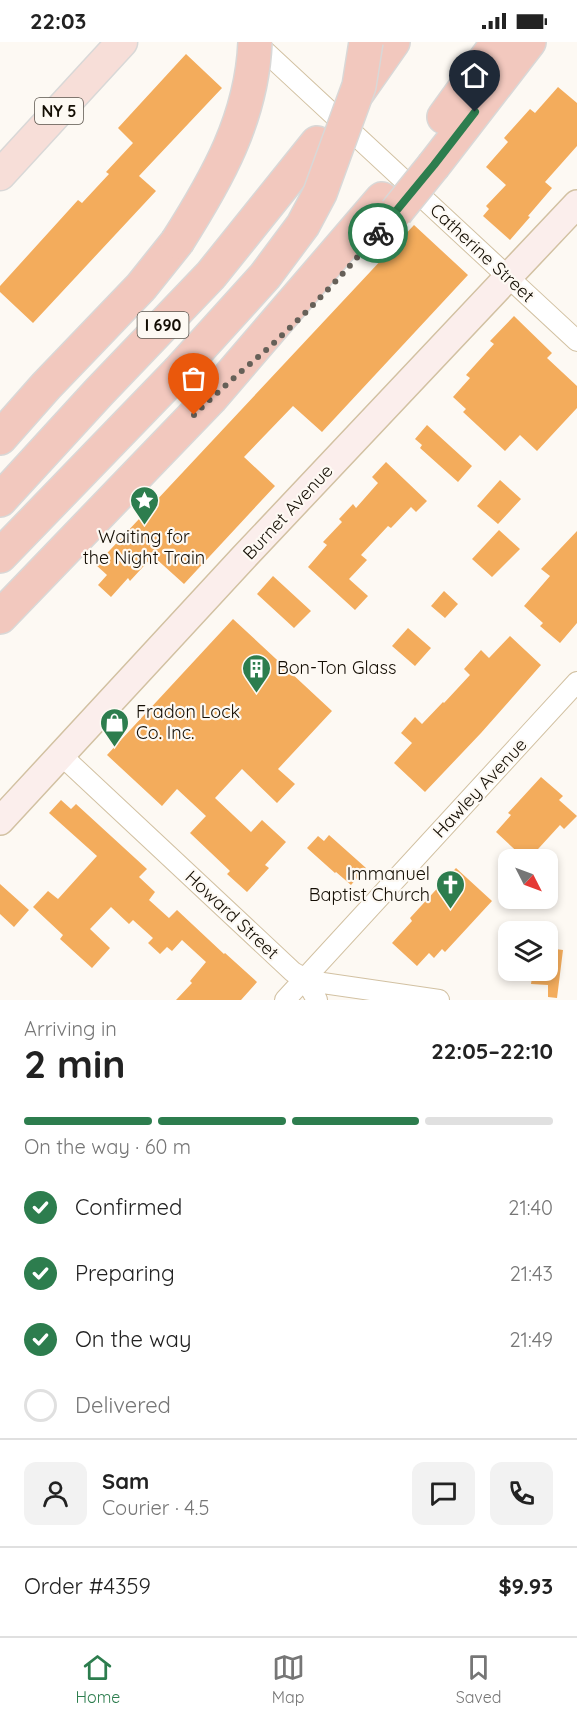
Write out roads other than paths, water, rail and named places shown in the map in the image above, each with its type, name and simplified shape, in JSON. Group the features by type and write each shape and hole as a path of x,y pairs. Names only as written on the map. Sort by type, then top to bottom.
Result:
{"highway":[{"path":"0,438 46,386 141,287 177,242 217,177 234,140 246,101 255,57 255,42"},
{"path":"0,556 178,372 265,276 303,225 320,193 359,86 366,42"},
{"name":"I 690","path":"0,500 210,275 358,92 393,42"},
{"path":"427,159 498,42"},
{"path":"0,617 211,398 389,205 529,42"}],"main road":[{"name":"NY 5","path":"0,175 122,42"}],"street":[{"name":"Catherine Street","path":"255,42 577,341"},
{"name":"Burnet Avenue","path":"0,821 577,204"},
{"name":"Hawley Avenue","path":"285,1000 577,682"},
{"name":"Howard Street","path":"61,755 293,972 309,981 439,1000"},
{"path":"305,979 317,1000"}],"place":[{"name":"Waiting for the Night Train","path":"144,526"},
{"name":"Bon-Ton Glass","path":"256,694"},
{"name":"Fradon Lock Co. Inc.","path":"115,748"},
{"name":"Immanuel Baptist Church","path":"451,910"}]}
